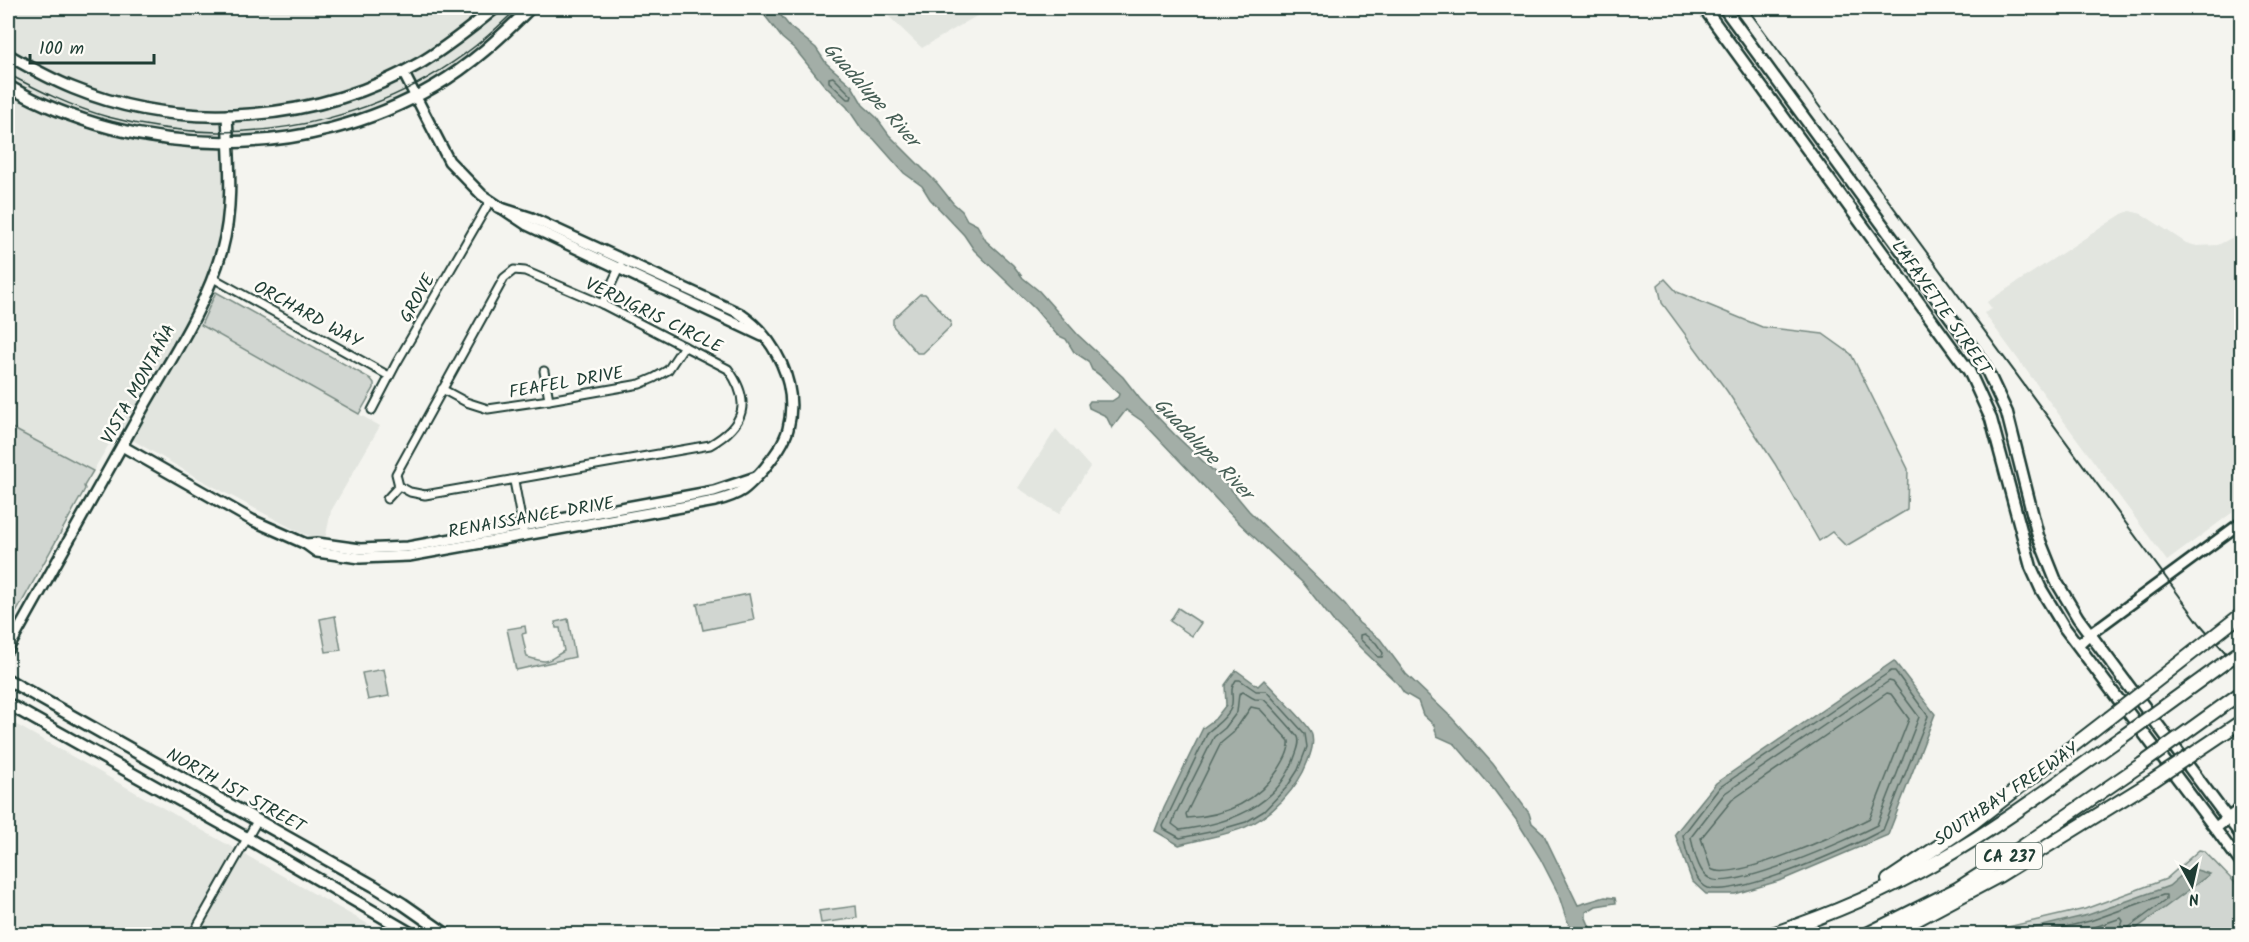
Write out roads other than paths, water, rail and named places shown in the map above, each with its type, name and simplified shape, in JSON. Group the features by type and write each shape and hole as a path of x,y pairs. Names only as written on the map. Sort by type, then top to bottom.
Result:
{"highway":[{"path":"1846,907 1973,823 2241,614"},
{"name":"SOUTHBAY FREEWAY","path":"1772,934 1846,907 1893,886 1940,860 1990,829 2122,737 2241,650"},
{"name":"CA 237","path":"1867,934 1956,889 2010,855 2241,692"},
{"path":"1883,934 1893,933 1959,899 2154,780 2241,722"}],"main road":[{"path":"8,55 74,88 120,103 172,113 226,115 269,111 313,105 365,89 403,72 452,42 495,8"},
{"path":"8,87 63,114 119,131 165,139 228,142 272,140 336,127 373,115 416,96 453,75 474,59 530,8"},
{"name":"LAFAYETTE STREET","path":"1704,8 1969,370 1991,419 2031,567 2052,608 2152,746 2215,828"},
{"name":"LAFAYETTE STREET","path":"1724,8 1983,362 2007,413 2046,561 2067,601 2228,819"},
{"name":"NORTH 1ST STREET","path":"8,680 374,886 446,934"},
{"name":"NORTH 1ST STREET","path":"8,704 412,934"},
{"path":"2215,828 2241,808"}],"street":[{"name":"RENAISSANCE DRIVE","path":"122,447 252,520 306,544 317,552 360,558 409,556 714,491 756,477 772,459 788,431 790,394 783,365 765,337 532,218 494,204 464,179 449,161 403,72"},
{"name":"VISTA MONTAÑA","path":"8,649 186,334 213,278 222,248 228,213 226,115"},
{"name":"GROVE","path":"372,410 389,376 494,204"},
{"path":"602,304 621,264"},
{"name":"VERDIGRIS CIRCLE","path":"514,270 525,271 602,304 728,369 739,383 742,408 736,427 724,438 710,445 514,481 425,495 410,492 399,486 396,474 504,278 514,270"},
{"name":"ORCHARD WAY","path":"213,278 389,376"},
{"name":"FEAFEL DRIVE","path":"442,390 466,402 488,409 640,384 668,370 684,346"},
{"path":"544,370 549,400"},
{"path":"514,481 523,530"},
{"path":"387,499 399,486"},
{"path":"2078,645 2241,522"},
{"path":"2228,819 2241,837"},
{"path":"193,934 257,821"},
{"path":"2215,828 2241,865"}],"water":[{"path":"759,8 775,8 790,27 816,48 826,63 852,86 863,105 876,117 889,135 937,183 967,220 977,225 986,241 1013,265 1078,335 1123,377 1140,399 1224,481 1249,511 1344,604 1359,623 1380,639 1406,674 1452,718 1493,764 1529,813 1532,823 1543,833 1578,905 1605,897 1615,898 1616,903 1596,906 1586,912 1586,918 1593,934 1574,934 1558,893 1517,821 1455,744 1437,736 1434,725 1423,715 1418,701 1404,693 1398,684 1334,622 1304,584 1235,519 1142,421 1126,410 1112,428 1106,416 1089,408 1090,401 1112,401 1119,394 1092,370 1088,361 1074,352 1066,339 1057,335 1035,309 974,250 964,235 930,199 922,186 904,173 874,139 863,131 847,107 824,85 795,49 782,38"},
{"path":"1894,661 1935,714 1888,835 1782,880 1735,894 1706,894 1692,881 1675,834 1716,783"},
{"path":"1236,670 1258,686 1264,680 1303,721 1312,736 1313,744 1310,755 1303,773 1290,792 1258,821 1234,831 1179,845 1155,831 1203,728 1215,719 1226,705 1225,685"},
{"path":"2190,868 2210,874 2129,934 2010,934 2088,915 2169,886"}],"tram line":[{"path":"8,74 56,98 108,117 163,128 218,132 273,129 328,118 380,101 429,77 475,46 517,8"}],"railway":[{"path":"1747,8 2200,624 2242,671"}],"water label":[{"name":"Guadalupe River","path":"872,94"},
{"name":"Guadalupe River","path":"1204,448"}]}
